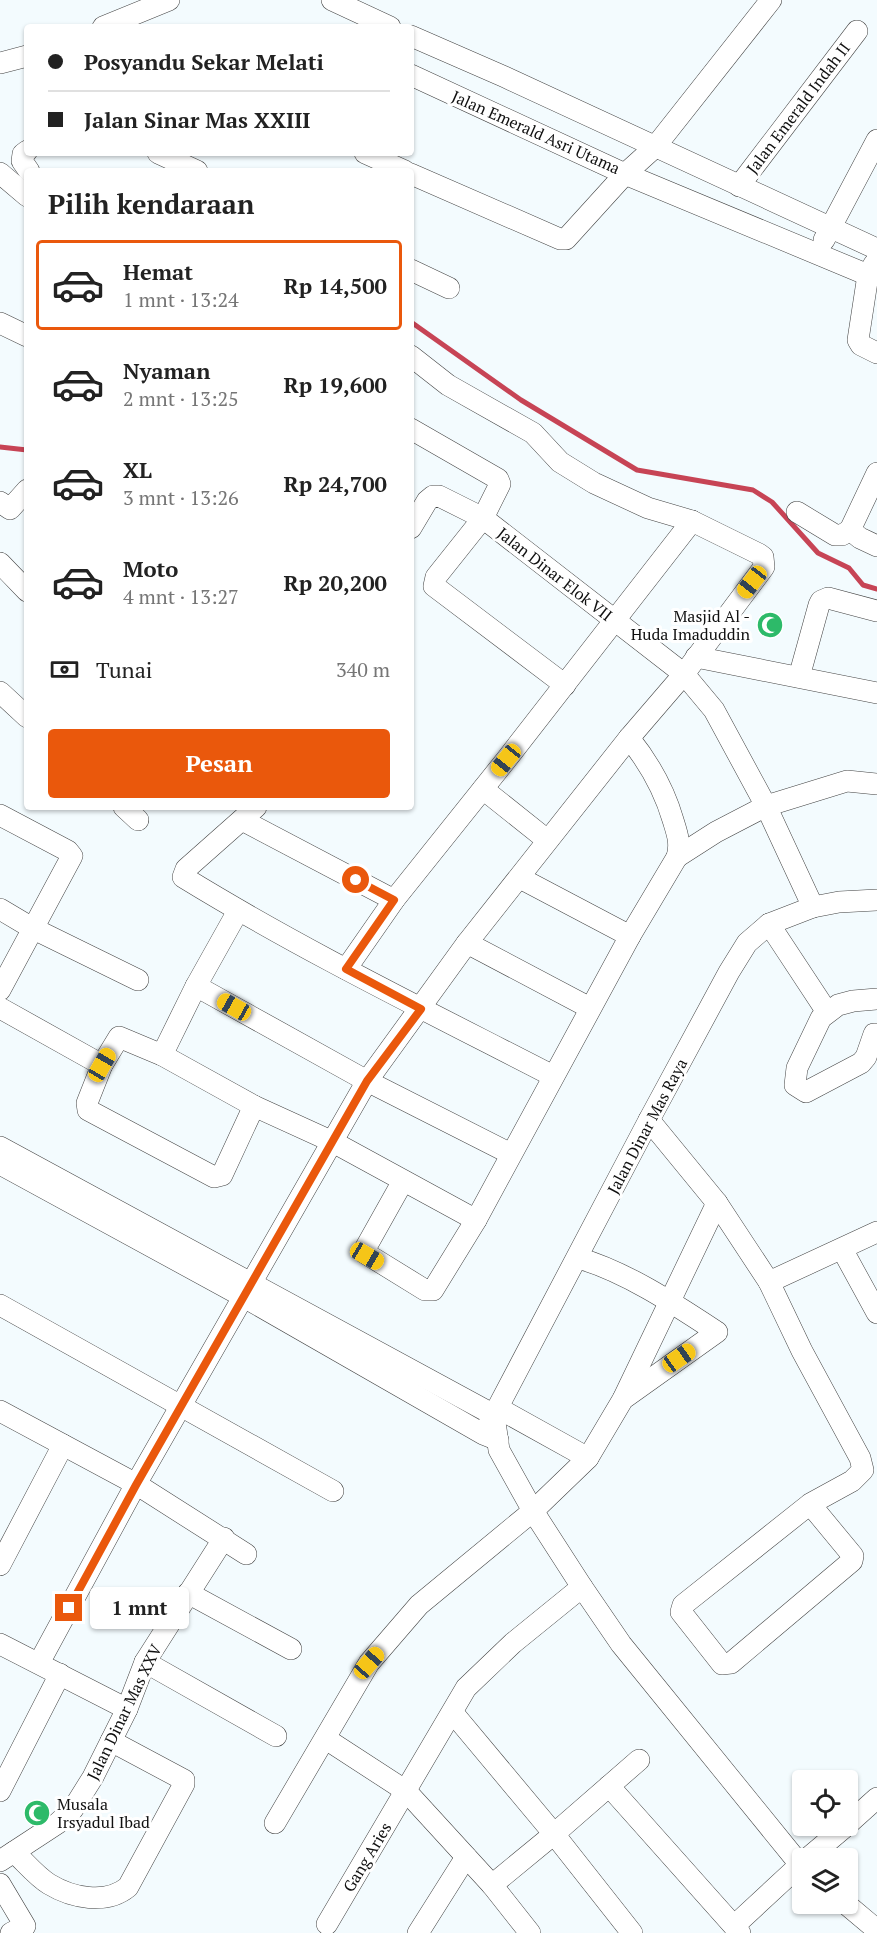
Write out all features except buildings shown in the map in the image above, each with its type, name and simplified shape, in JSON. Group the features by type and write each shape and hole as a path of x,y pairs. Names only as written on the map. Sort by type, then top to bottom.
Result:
{"street":[{"path":"111,24 169,0"},
{"path":"332,0 361,21"},
{"name":"Jalan Emerald Asri Utama","path":"414,77 625,174 656,147 771,0"},
{"name":"Jalan Emerald Indah II","path":"739,186 857,31"},
{"path":"414,37 877,249"},
{"path":"0,63 24,57"},
{"path":"818,253 877,140"},
{"path":"164,156 190,168"},
{"path":"373,159 397,168"},
{"path":"0,173 24,193"},
{"path":"414,175 560,239 568,237 625,174 818,253 873,266 858,340 861,345 877,353"},
{"path":"414,271 449,288"},
{"path":"0,323 24,335"},
{"path":"39,1663 136,1485 183,1407 367,1081 466,944 520,878 547,840 690,665 764,567 763,557 692,521 648,508 594,483 560,462 533,433 448,385 414,358"},
{"path":"414,431 498,479 499,486 483,518 436,577 434,586 565,685"},
{"path":"797,512 835,535 842,535 850,530 877,473"},
{"path":"0,502 10,510 24,494"},
{"name":"Jalan Dinar Elok VII","path":"414,524 433,496 440,496 483,518 615,621 690,665"},
{"path":"346,969 394,900 692,521"},
{"path":"850,530 877,546"},
{"path":"0,562 24,588"},
{"path":"799,677 821,601 828,598 877,611"},
{"path":"690,665 799,677 877,693"},
{"path":"690,665 766,806 813,907"},
{"path":"0,692 24,714"},
{"path":"403,1181 366,1247 365,1253 425,1290 433,1290 476,1220 590,1008 677,857 680,843 668,804 657,777 629,738"},
{"path":"677,857 716,832 766,806 847,781 877,784"},
{"path":"483,789 547,840"},
{"path":"394,900 249,813 183,874 183,877 238,911 421,1009 553,1076"},
{"path":"0,815 71,855 0,990"},
{"path":"520,878 630,936"},
{"name":"Jalan Dinar Mas Raya","path":"490,1437 496,1412 649,1120 747,943 769,924 813,907 838,902 877,900"},
{"path":"0,909 32,928 138,980"},
{"path":"162,1055 196,986 238,911"},
{"path":"769,924 827,1012"},
{"path":"466,944 590,1008"},
{"path":"196,986 367,1081 511,1154"},
{"path":"875,999 876,1034 861,1063 806,1092 795,1085 797,1068 821,1018 838,1005 875,999"},
{"path":"0,1008 102,1065"},
{"path":"254,1106 222,1175 214,1178 88,1110 87,1103 102,1065 119,1037 162,1055 254,1106 333,1142 476,1220"},
{"path":"649,1120 717,1203 769,1282 802,1351 860,1458 863,1470 852,1481 810,1504 683,1605 681,1612 722,1664 731,1663 852,1561 853,1556 810,1504"},
{"path":"0,1147 248,1290 490,1437 533,1511 621,1644 792,1850"},
{"path":"0,1164 588,1458"},
{"path":"275,1823 369,1663 419,1605 533,1511 588,1458 623,1399 717,1203"},
{"path":"769,1282 877,1232"},
{"path":"842,1249 877,1313"},
{"path":"578,1258 594,1262 670,1301 717,1332 623,1399"},
{"path":"0,1305 333,1491"},
{"path":"0,1411 136,1485 224,1538 246,1554"},
{"path":"0,1565 63,1445"},
{"name":"Jalan Dinar Mas XXV","path":"7,1857 58,1823 73,1809 93,1777 127,1709 145,1662 224,1538"},
{"name":"Gang Aries","path":"327,1924 466,1688 513,1643 582,1587"},
{"path":"188,1593 291,1649"},
{"path":"0,1644 127,1709"},
{"path":"145,1662 276,1736"},
{"path":"0,1791 60,1674"},
{"path":"453,1713 554,1834 632,1933"},
{"path":"326,1738 406,1791 492,1885 521,1929"},
{"path":"7,1857 48,1884 75,1895 91,1898 114,1896 128,1887 184,1785 184,1780 111,1741"},
{"path":"492,1885 639,1760"},
{"path":"609,1786 737,1929 792,1874"},
{"path":"858,1815 877,1798"},
{"path":"820,1848 834,1836"},
{"path":"418,1933 466,1857"},
{"path":"0,1884 25,1926 11,1933"},
{"path":"858,1914 877,1930"}],"waterway":[{"path":"414,324 521,400 637,470 753,490 772,502 818,553 849,568 863,585 877,589"},
{"path":"0,447 24,450"}],"place":[{"name":"Masjid Al - Huda Imaduddin","path":"770,625"},
{"name":"Musala Irsyadul Ibad","path":"37,1813"}],"route":[{"path":"69,1608 136,1485 183,1407 367,1081 421,1009 346,969 394,900 356,880"}]}
